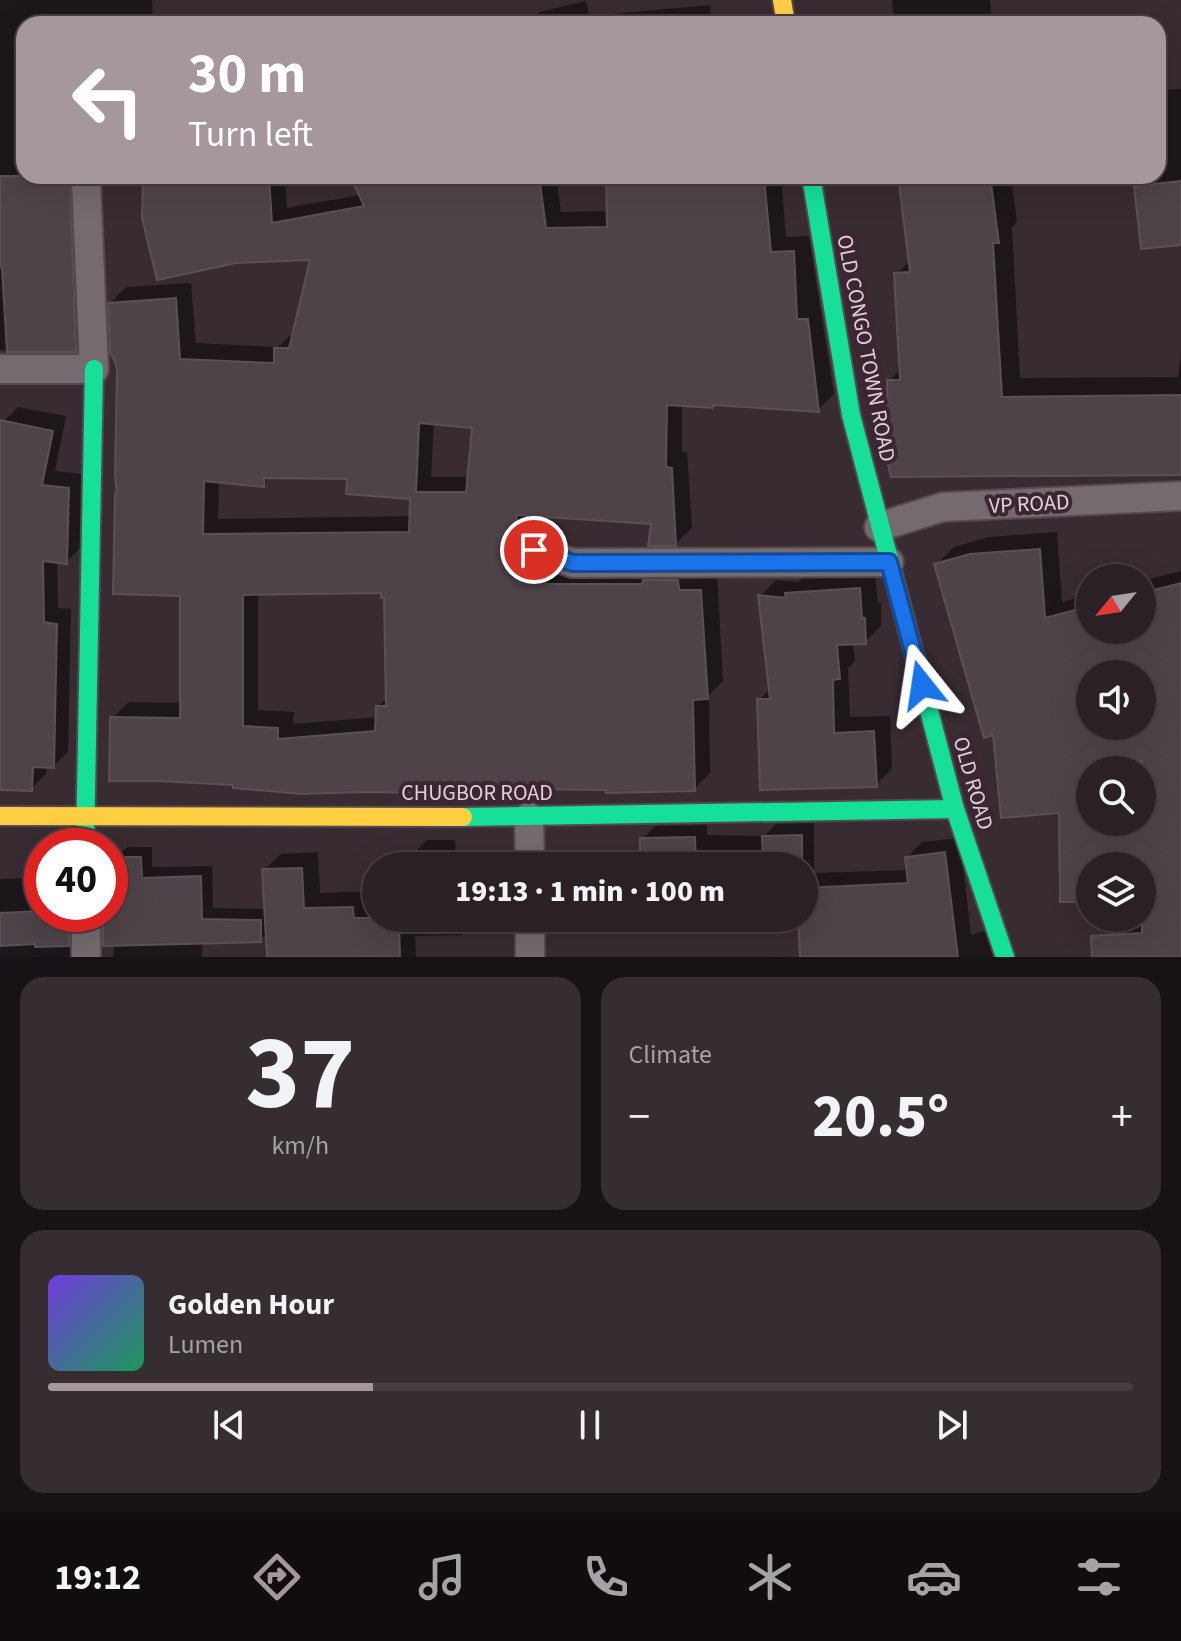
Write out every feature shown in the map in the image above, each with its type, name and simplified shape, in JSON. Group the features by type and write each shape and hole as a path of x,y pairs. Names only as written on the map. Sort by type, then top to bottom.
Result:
{"street":[{"path":"84,828 94,369 86,184"},
{"name":"OLD CONGO TOWN ROAD","path":"812,184 851,415 879,527"},
{"path":"0,369 94,369"},
{"name":"VP ROAD","path":"879,527 943,507 1181,496"},
{"name":"OLD ROAD","path":"879,527 955,809 1005,957"},
{"path":"534,550 573,563 889,562"},
{"name":"CHUGBOR ROAD","path":"0,816 529,817 955,809"},
{"path":"529,817 530,852"},
{"path":"86,932 86,957"},
{"path":"530,932 530,957"}],"building":[{"path":"0,176 16,176 16,184 70,184 76,352 7,352 0,267"},
{"path":"1181,181 1181,245 1141,249 1134,186"},
{"path":"143,184 270,184 272,223 364,206 354,184 540,184 546,228 607,227 606,184 765,184 771,252 794,251 797,319 808,319 819,412 667,405 666,467 672,468 676,546 648,546 651,524 516,515 522,538 518,554 531,571 544,571 545,584 642,584 643,580 678,580 679,590 701,590 708,699 693,700 695,791 606,793 606,790 463,788 463,793 302,794 233,788 233,785 109,781 110,717 180,718 180,596 113,594 117,369 110,354 108,303 176,298 180,359 274,363 274,348 289,348 310,260 236,263 157,280 142,218","holes":["419,423 472,428 466,492 416,492","264,478 347,479 346,494 410,499 409,532 203,534 204,481 264,487","381,593 381,598 384,598 386,706 376,706 375,731 278,739 278,728 243,726 243,595"]},
{"path":"899,184 991,184 999,243 993,243 1002,397 1181,395 1181,475 891,477 888,464 887,380 900,380 894,273 910,272"},
{"path":"0,420 53,431 42,485 69,488 67,564 43,561 44,622 57,624 54,768 33,767 32,791 0,790"},
{"path":"1040,549 1045,618 1076,610 1076,644 1156,644 1156,589 1181,583 1181,957 1092,957 1091,936 1156,932 1156,852 1076,852 1076,902 1060,902 1059,813 1001,818 993,735 984,738 934,564 970,554"},
{"path":"860,588 866,644 837,645 840,679 833,680 834,733 874,731 877,787 760,790 757,699 770,699 758,595 786,598 785,593"},
{"path":"802,835 802,852 763,852 762,836"},
{"path":"695,837 696,852 640,852 640,838"},
{"path":"945,852 958,957 800,957 799,932 818,932 818,887 908,883 905,857"},
{"path":"128,857 141,857 142,878 201,876 202,919 261,920 261,942 103,946 103,932 128,932"},
{"path":"302,868 304,908 353,907 354,918 362,918 362,932 399,932 400,957 267,957 262,869"},
{"path":"24,912 24,932 69,932 69,946 0,946 0,913"}],"traffic: fast":[{"path":"812,184 851,415 955,809 1005,957"},
{"path":"85,828 94,369"},
{"path":"463,817 955,809"}],"traffic: slow":[{"path":"782,0 785,16"},
{"path":"0,816 463,817"}],"route":[{"path":"534,550 573,563 889,562 922,685"}]}
